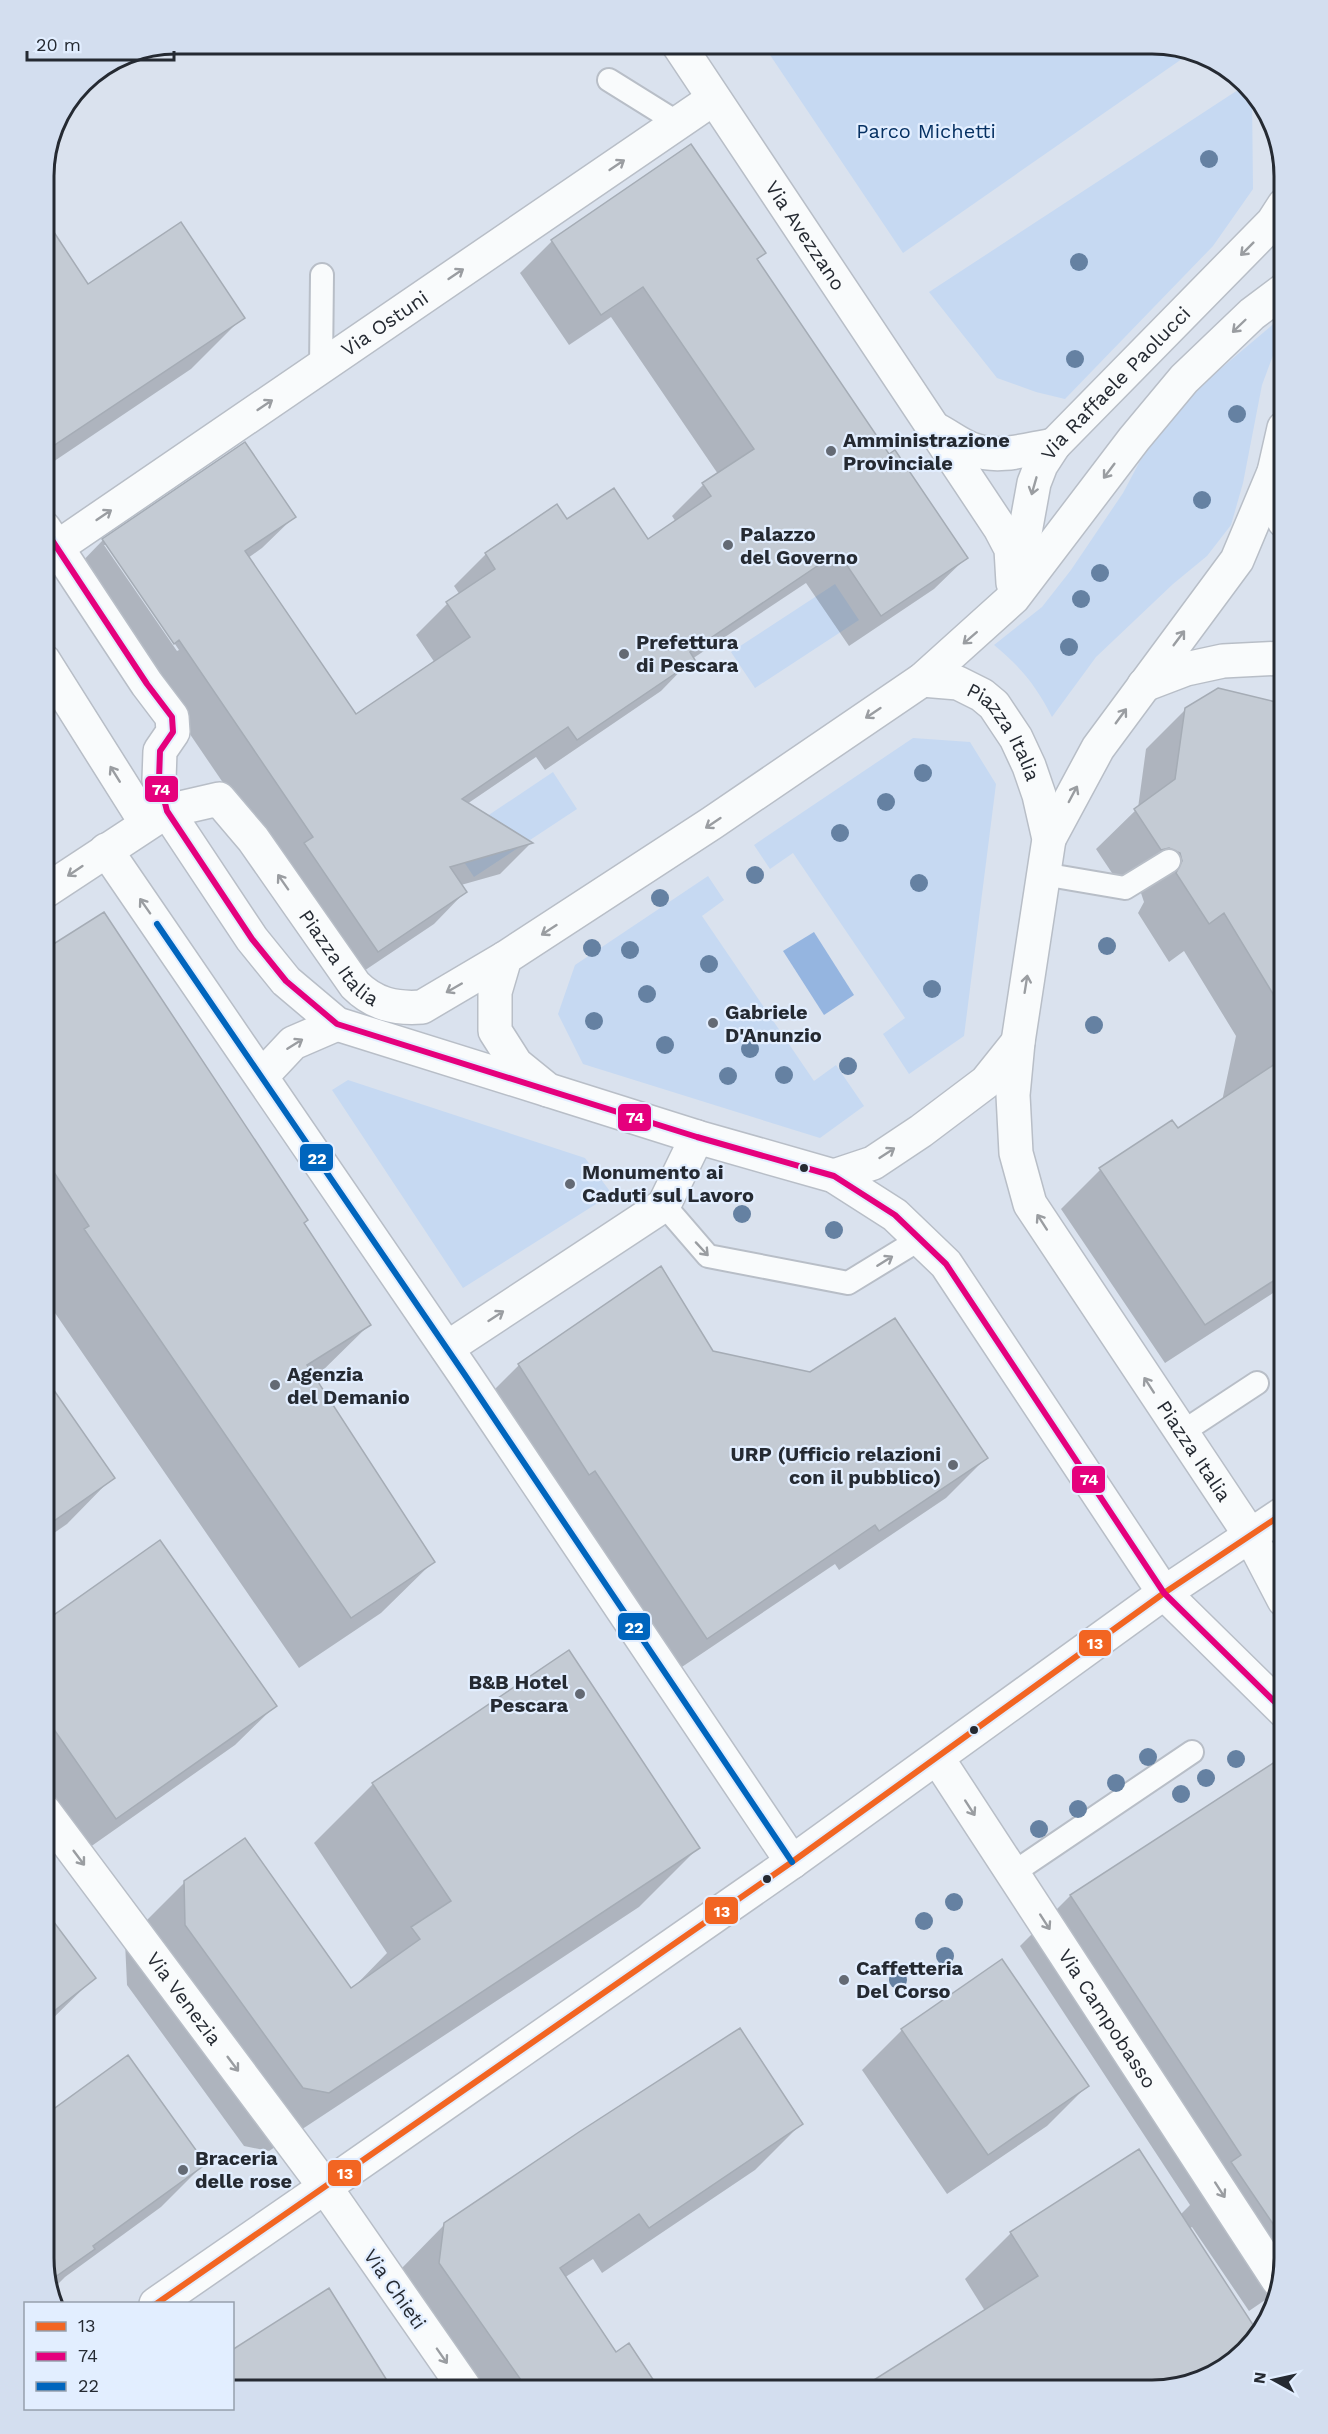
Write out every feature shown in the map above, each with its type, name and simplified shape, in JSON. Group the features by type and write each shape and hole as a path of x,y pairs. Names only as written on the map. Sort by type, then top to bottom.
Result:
{"street":[{"name":"Via Avezzano","path":"684,54 1011,549 1013,598"},
{"name":"Via Ostuni","path":"54,535 321,367 713,99"},
{"name":"Via Raffaele Paolucci","path":"1013,598 1034,483 1041,465 1054,445 1274,220"},
{"name":"Piazza Italia","path":"156,817 219,799 253,839 355,985 366,997 383,1005 406,1008 422,1007 505,958 712,823 922,680 1013,598 1134,439 1184,379 1252,314 1274,298"},
{"name":"Via Avezzano","path":"932,427 972,450 986,453 1004,454 1054,445"},
{"path":"1049,839 1098,748 1237,560 1274,472"},
{"path":"54,544 172,717 173,732 160,751 156,817 54,885"},
{"path":"1144,685 1186,669 1223,661 1274,658"},
{"name":"Piazza Italia","path":"54,675 156,817 286,981 337,1024 697,1137 834,1176 895,1215 946,1264 1164,1593 1274,1702"},
{"name":"Piazza Italia","path":"922,680 958,684 982,695 994,705 1016,738 1029,766 1049,839 1018,1042 1013,1095 1016,1153 1030,1204 1250,1535 1274,1581"},
{"path":"106,850 447,1348 792,1862"},
{"name":"Piazza Italia","path":"505,958 495,992 495,1030 516,1064 548,1090"},
{"path":"262,1076 292,1043 337,1024"},
{"path":"834,1176 873,1163 921,1131 986,1082 1018,1042"},
{"path":"447,1348 664,1204 697,1137"},
{"path":"159,2302 792,1862 938,1759 1164,1593 1274,1519"},
{"name":"Via Campobasso","path":"938,1759 1273,2272"},
{"name":"Via Venezia","path":"54,1824 325,2187"},
{"name":"Via Chieti","path":"325,2187 459,2380"}],"lane":[{"path":"609,80 678,123"},
{"path":"321,367 322,275"},
{"path":"1043,874 1125,888 1169,861"},
{"path":"664,1204 708,1256 848,1283 920,1239"},
{"path":"1181,1434 1257,1383"},
{"path":"1013,1873 1192,1752"}],"green space":[{"name":"Parco Michetti","path":"769,54 1160,54 1183,58 903,253"},
{"path":"1238,90 1252,106 1253,189 1213,246 1065,399 1036,392 997,378 929,292"},
{"path":"1274,323 1274,353 1262,385 1243,483 1231,525 1207,556 1173,584 1096,657 1052,717 1027,678 994,645 1042,607 1071,570 1123,493 1140,461 1178,408"},
{"path":"835,584 859,620 755,688 731,652"},
{"path":"913,738 970,742 996,784 964,1036 909,1074 883,1034 905,1018 793,853 770,869 754,845"},
{"path":"553,772 577,809 474,877 450,841"},
{"path":"708,876 724,900 702,916 814,1081 836,1065 864,1106 820,1138 583,1064 558,1014 575,965"},
{"path":"348,1080 585,1158 612,1194 463,1288 332,1090"}],"water":[{"path":"814,932 854,995 824,1015 783,951"}],"building":[{"name":"Palazzo del Governo","path":"691,144 766,253 757,259 889,454 895,450 968,558 881,616 838,552 690,652 695,660 577,740 568,727 462,799 533,843 450,867 467,892 378,952 304,843 313,837 179,640 174,644 102,539 245,442 296,517 245,551 356,714 470,637 446,602 495,569 485,553 557,504 567,519 614,488 648,539 711,496 702,483 754,449 643,287 601,315 551,240"},
{"path":"181,222 245,318 54,445 54,232 88,284"},
{"path":"1218,688 1274,702 1274,996 1224,913 1209,924 1176,873 1182,861 1180,853 1169,848 1161,850 1134,809 1175,779 1185,708"},
{"path":"104,912 308,1220 304,1223 371,1325 307,1365 435,1562 351,1618 84,1229 89,1226 54,1172 54,944"},
{"path":"1274,1065 1274,1280 1205,1325 1099,1168 1172,1120 1178,1128"},
{"path":"661,1266 713,1351 810,1372 895,1318 988,1458 879,1531 875,1525 707,1639 595,1471 589,1475 518,1364"},
{"path":"54,1390 115,1478 54,1521"},
{"path":"160,1540 277,1706 116,1819 54,1729 54,1615"},
{"path":"569,1650 700,1848 329,2093 303,2088 185,1925 184,1881 245,1838 351,1988 420,1939 411,1927 451,1901 372,1783"},
{"path":"1274,1762 1274,2225 1231,2162 1241,2155 1070,1895"},
{"path":"54,1922 96,1978 54,2011"},
{"path":"1002,1959 1089,2086 988,2155 901,2029"},
{"path":"740,2028 803,2124 649,2228 639,2214 560,2268 616,2352 629,2343 653,2380 521,2380 439,2263 444,2223"},
{"path":"128,2055 206,2164 93,2246 95,2249 55,2277 54,2258 54,2109"},
{"path":"1139,2149 1253,2325 1232,2350 1213,2364 1176,2378 1160,2380 874,2380 1038,2276 1010,2232"},
{"path":"329,2288 387,2380 234,2380 234,2349"}],"transit line":[{"name":"74","path":"54,543 147,684 172,717 173,732 160,751 159,780 167,811 252,939 286,981 337,1024 697,1137 834,1176 895,1215 946,1264 1164,1593 1274,1701"},
{"name":"22","path":"157,924 465,1375 792,1862"},
{"name":"13","path":"159,2302 792,1862 1164,1593 1274,1520"}],"place":[{"name":"Amministrazione Provinciale","path":"831,451"},
{"name":"Palazzo del Governo","path":"728,545"},
{"name":"Prefettura di Pescara","path":"624,654"},
{"name":"Gabriele D'Anunzio","path":"713,1023"},
{"name":"Monumento ai Caduti sul Lavoro","path":"570,1184"},
{"name":"Agenzia del Demanio","path":"275,1385"},
{"name":"URP (Ufficio relazioni con il pubblico)","path":"953,1465"},
{"name":"B&B Hotel Pescara","path":"580,1694"},
{"name":"Caffetteria Del Corso","path":"844,1980"},
{"name":"Braceria delle rose","path":"183,2170"}]}
